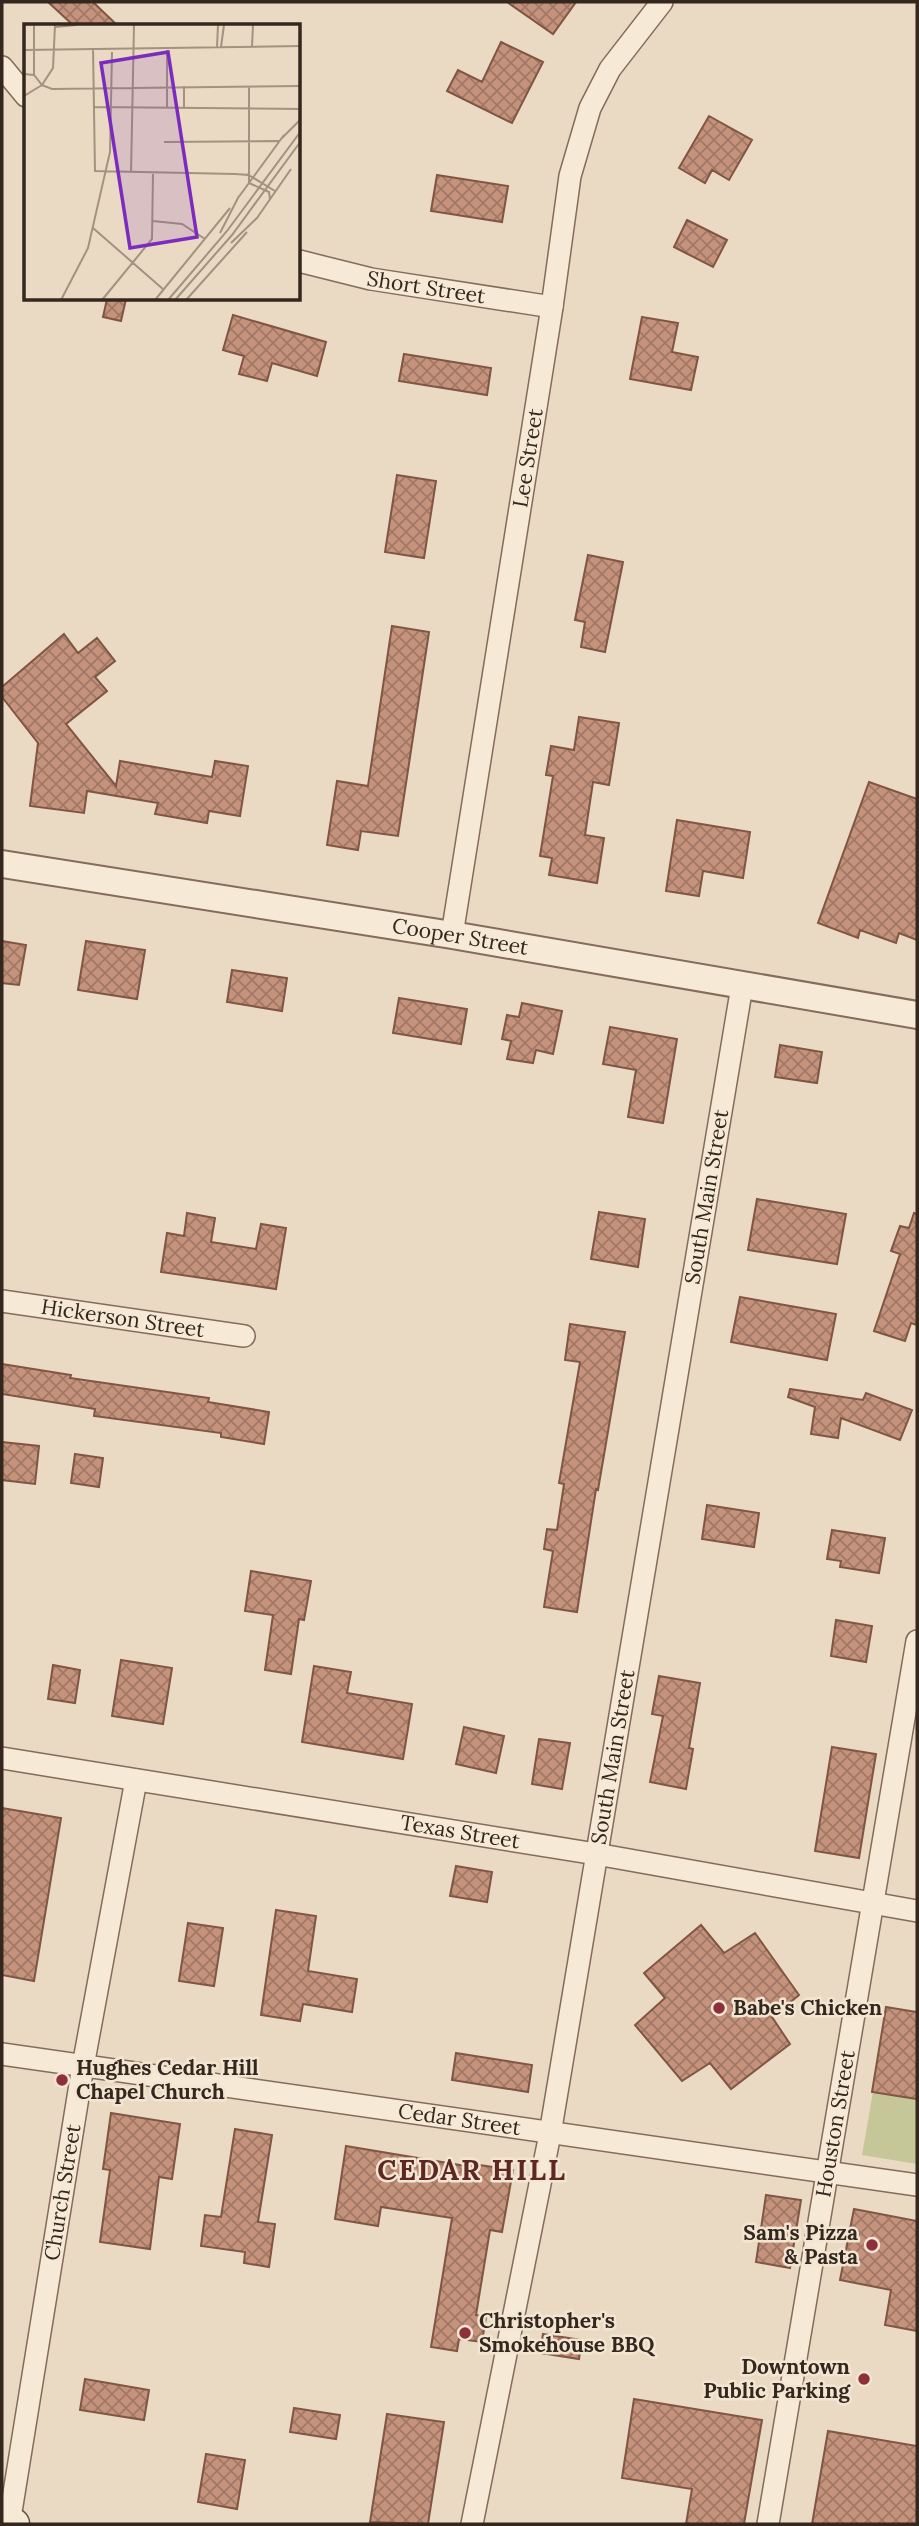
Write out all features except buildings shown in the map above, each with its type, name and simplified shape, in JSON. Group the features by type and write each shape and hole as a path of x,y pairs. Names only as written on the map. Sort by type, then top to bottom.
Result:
{"street":[{"name":"Lee Street","path":"452,936 552,307 569,176 590,108 610,69 662,2"},
{"path":"2,67 24,94"},
{"name":"Short Street","path":"301,262 371,279 552,307"},
{"name":"Cooper Street","path":"2,864 452,936 917,1015"},
{"name":"South Main Street","path":"472,2524 550,2134 742,986"},
{"name":"Hickerson Street","path":"2,1301 244,1336"},
{"name":"Houston Street","path":"768,2524 917,1642"},
{"name":"Texas Street","path":"2,1758 596,1854 917,1911"},
{"name":"Church Street","path":"8,2524 83,2066 136,1780"},
{"name":"Cedar Street","path":"2,2054 917,2185"}],"green space":[{"path":"873,2092 917,2099 917,2164 862,2155"}],"place":[{"name":"Babe's Chicken","path":"719,2008"},
{"name":"Hughes Cedar Hill Chapel Church","path":"62,2080"},
{"name":"Sam's Pizza & Pasta","path":"872,2245"},
{"name":"Christopher's Smokehouse BBQ","path":"465,2333"},
{"name":"Downtown Public Parking","path":"864,2379"}],"district":[{"name":"CEDAR HILL","path":"472,2170"}]}
